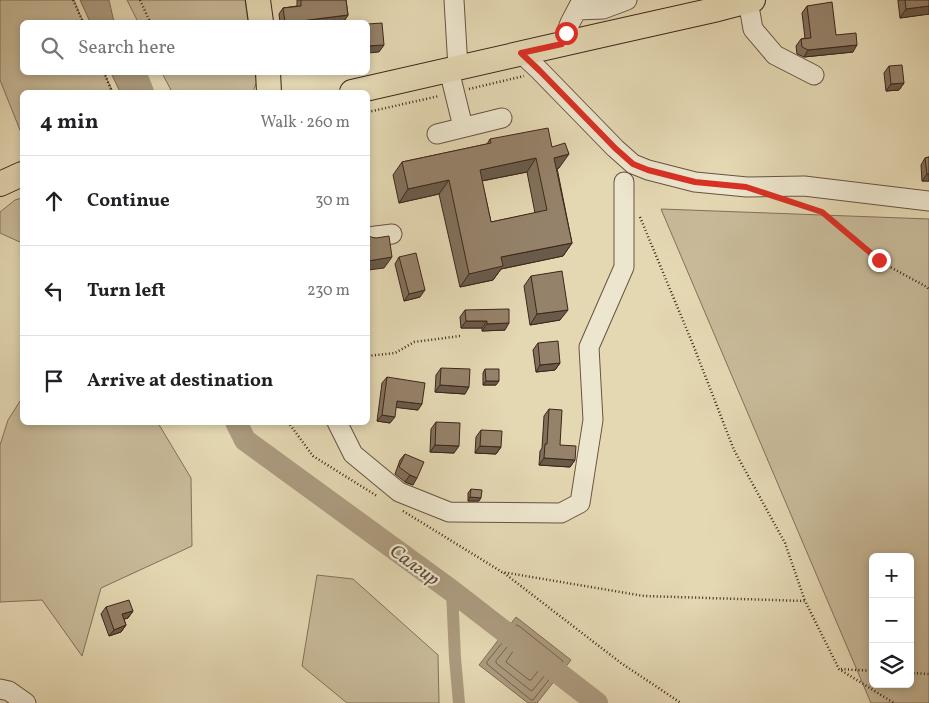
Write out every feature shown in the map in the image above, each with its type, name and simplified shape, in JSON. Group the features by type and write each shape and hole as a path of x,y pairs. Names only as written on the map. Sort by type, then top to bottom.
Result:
{"main road":[{"path":"258,0 261,20"},
{"path":"361,90 751,1"},
{"path":"268,75 269,90"},
{"path":"0,184 20,175"}],"street":[{"path":"454,0 453,69 463,127"},
{"path":"562,44 580,5 603,9 627,0"},
{"path":"751,1 753,29 775,55 814,75"},
{"path":"521,53 615,148 633,164 648,170 704,183 746,187 804,186 929,201"},
{"path":"437,134 502,118"},
{"path":"338,425 353,454 399,492 449,512 561,513 580,503 593,420 589,347 624,267 624,182"},
{"path":"370,237 392,234"},
{"path":"0,689 9,691 26,703"}],"path":[{"path":"73,0 82,20"},
{"path":"140,0 149,20"},
{"path":"105,75 111,90"},
{"path":"794,203 822,212 879,260 929,290"},
{"path":"638,212 734,450 785,543 805,601 839,669 894,703"},
{"path":"370,356 395,353 414,342 460,336"},
{"path":"290,425 313,456 380,498"},
{"path":"397,508 502,572 621,663 681,703"},
{"path":"502,572 644,596 805,601"},
{"path":"839,669 869,671"},
{"path":"914,673 929,674"}],"shaded area":[{"path":"0,0 74,0 82,20 20,20 20,75 105,75 112,90 20,90 20,130 0,80"},
{"path":"127,0 245,0 248,20 137,20"},
{"path":"163,75 256,75 257,81 254,90 171,90"},
{"path":"20,199 20,242 0,233 0,212 15,200"},
{"path":"661,209 929,219 929,703 871,703"},
{"path":"20,401 20,425 159,425 191,478 192,546 101,588 82,656 42,600 0,602 0,445 8,420"},
{"path":"317,575 353,579 438,655 439,703 347,703 302,666"}],"water":[{"path":"80,0 109,0 114,20 89,20"},
{"path":"112,75 128,75 139,90 119,90"},
{"path":"516,617 571,660 537,703 528,703 479,665"}],"building":[{"path":"301,0 346,0 348,15 309,20 285,20 283,8 301,6"},
{"path":"905,0 929,0 929,6 906,9"},
{"path":"832,2 836,35 856,33 857,45 808,50 802,47 801,39 811,38 807,6"},
{"path":"382,23 384,45 370,46 370,24"},
{"path":"902,65 904,83 891,84 889,66"},
{"path":"548,128 552,147 565,143 569,154 554,158 572,243 501,257 503,266 469,274 449,180 408,189 402,162 491,143 490,139","holes":["536,158 547,210 491,222 480,170"]},
{"path":"929,157 929,174 927,174 925,158"},
{"path":"370,236 376,238 389,236 392,257 370,261"},
{"path":"416,253 425,290 409,294 399,257"},
{"path":"562,271 568,310 537,314 531,276"},
{"path":"509,309 509,323 487,324 487,321 466,321 465,310"},
{"path":"558,341 560,363 540,365 538,343"},
{"path":"441,368 470,369 469,387 440,385"},
{"path":"485,369 499,369 499,381 486,381"},
{"path":"387,377 425,383 422,404 397,401 395,417 382,415"},
{"path":"549,409 562,410 560,445 576,446 575,460 544,458 545,444 547,444"},
{"path":"436,422 460,423 459,446 435,445"},
{"path":"481,430 502,431 501,447 480,446"},
{"path":"405,454 424,462 417,478 399,467"},
{"path":"471,489 482,490 481,498 470,497"},
{"path":"129,600 133,611 122,614 126,625 114,630 106,607"}],"waterway":[{"name":"Салгир","path":"136,75 142,90"},
{"name":"Салгир","path":"238,425 245,440 452,591 597,703"},
{"path":"452,591 459,703"}],"route":[{"path":"566,33 562,44 521,53 633,164 648,170 695,182 746,187 822,212 879,260"}]}
